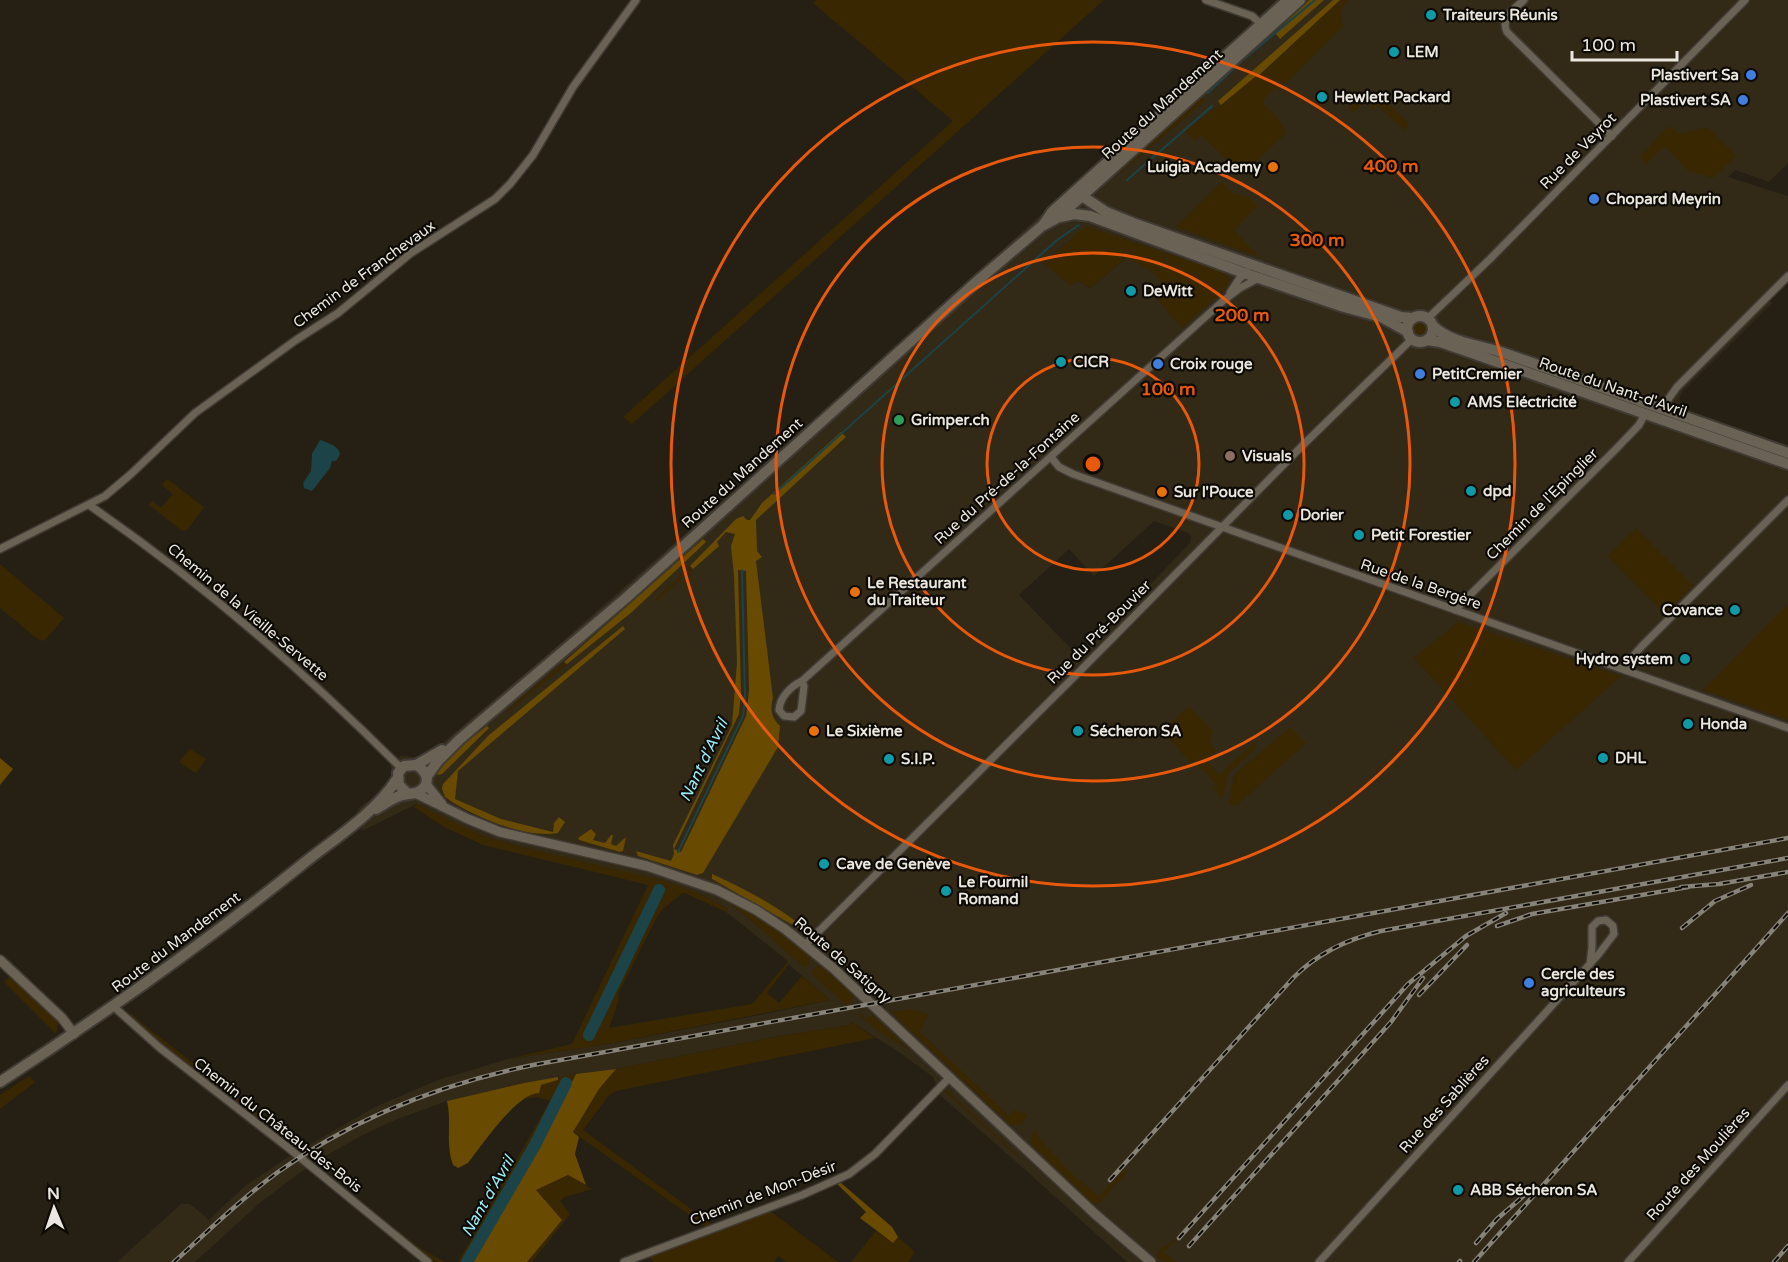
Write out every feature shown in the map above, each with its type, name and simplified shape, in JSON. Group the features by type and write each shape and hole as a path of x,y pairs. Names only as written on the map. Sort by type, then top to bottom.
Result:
{"main road":[{"name":"Route du Mandement","path":"1042,226 1052,212 1098,182 1263,28 1288,0"},
{"name":"Route du Mandement","path":"426,780 438,761 460,739 626,598 982,277 1042,226 1057,218 1077,197 1263,28 1300,0"},
{"path":"1096,205 1095,189 1098,182"},
{"path":"1057,218 1072,214 1090,216 1244,273 1264,274 1401,317 1421,316 1431,322 1432,333 1427,340 1418,342 1381,317 1344,307 1264,274 1117,217 1077,197"},
{"path":"1077,197 1090,216"},
{"path":"1410,335 1409,323 1413,318"},
{"name":"Route du Nant-d'Avril","path":"1431,322 1443,333 1460,341 1498,351 1788,453"},
{"name":"Route du Nant-d'Avril","path":"1427,340 1469,351 1788,464"},
{"name":"Route du Mandement","path":"416,765 460,739"},
{"path":"410,764 416,765 423,769 426,780 423,789 411,793 400,788 399,774 410,764"},
{"name":"Route du Mandement","path":"0,1082 74,1034 201,943 363,816 390,790 399,774"},
{"name":"Route du Mandement","path":"363,816 392,799 411,793"}],"street":[{"name":"Chemin de Franchevaux","path":"89,505 105,496 131,474 195,413 296,340 338,313 394,266 502,193 533,155 573,87 636,0"},
{"path":"1206,0 1245,13 1254,18 1263,28"},
{"path":"1524,0 1505,20 1504,25 1507,32 1612,136"},
{"name":"Rue de Veyrot","path":"1431,322 1745,0"},
{"name":"Rue du Pré-de-la-Fontaine","path":"1229,296 1234,285 1244,273"},
{"name":"Rue du Pré-de-la-Fontaine","path":"802,681 804,686 801,711 794,717 784,716 779,710 782,699 796,684 1229,296 1264,274"},
{"path":"1665,409 1669,397 1677,387 1788,276"},
{"name":"Rue du Pré-Bouvier","path":"806,944 1223,528 1410,335"},
{"name":"Chemin de l'Epinglier","path":"1455,610 1616,449 1639,425 1645,414"},
{"name":"Rue de la Bergère","path":"1051,457 1059,467 1073,474 1788,728"},
{"path":"1625,670 1633,656 1788,500"},
{"path":"0,549 89,505"},
{"name":"Chemin de la Vieille-Servette","path":"89,505 216,599 314,685 399,774"},
{"name":"Route de Satigny","path":"426,780 433,795 443,806"},
{"name":"Route de Satigny","path":"411,793 500,832 627,861 690,880 756,910 806,944 1095,1214 1151,1262"},
{"name":"Rue des Sablières","path":"1319,1262 1590,964 1613,936 1613,927 1606,920 1598,921 1592,927 1590,964"},
{"path":"0,960 62,1018 74,1034"},
{"name":"Chemin du Château-des-Bois","path":"113,1006 160,1048 286,1146 428,1262"},
{"name":"Chemin de Mon-Désir","path":"624,1262 802,1195 849,1174 875,1154 950,1077"},
{"name":"Route des Moulières","path":"1628,1262 1788,1085"}],"shaded area":[{"path":"816,0 1104,0 632,424 623,417 953,121 813,3"},
{"path":"1276,0 1788,0 1788,163 1769,182 1735,170 1728,177 1788,196 1788,275 1766,298 1772,303 1682,392 1679,400 1685,410 1788,446 1788,1262 1127,1262 941,1096 933,1077 896,1050 851,1022 850,1025 780,1036 616,1069 524,1083 447,1101 395,1120 313,1163 261,1202 195,1262 117,1262 181,1204 190,1204 208,1221 245,1186 288,1157 375,1107 438,1080 508,1059 608,1044 830,1000 787,963 788,961 726,912 728,909 700,894 498,841 464,829 416,804 362,831 358,809 387,786 391,777 391,766 400,756 415,757 434,750 541,660 784,447","holes":["1086,226 1126,258 1090,288 1079,281 1070,284","1154,521 1188,533 1191,537 1190,543 1080,658 1019,595 1069,549 1094,576","877,999 886,1009 872,1011 863,1002"]},
{"path":"1309,0 1324,0 1280,39 1275,33"},
{"path":"1333,0 1340,0 1257,77 1221,105 1218,101"},
{"path":"1340,0 1349,0 1341,12 1343,26 1279,90 1276,87 1264,99 1264,104 1277,117 1286,133 1242,175 1201,135 1195,141 1185,132 1256,75 1258,77"},
{"path":"1365,89 1366,100 1353,113 1348,108"},
{"path":"1201,96 1205,101 1120,173 1118,171"},
{"path":"1382,97 1409,124 1404,130 1378,106 1375,106 1375,111 1371,107 1371,99 1376,103"},
{"path":"1669,126 1679,134 1708,128 1736,156 1713,178 1688,171 1665,146 1646,164 1640,157"},
{"path":"1222,182 1233,193 1249,197 1258,206 1234,230 1259,257 1176,227"},
{"path":"1086,226 1225,273 1229,279 1227,287 1182,328 1154,296 1160,290 1159,279 1154,273 1126,258 1090,288 1079,281 1070,285 1043,263"},
{"path":"1420,322 1425,324 1427,329 1425,334 1420,336 1415,334 1413,329 1415,324"},
{"path":"841,432 846,437 756,520 757,551 762,557 756,561 773,698 772,710 780,726 778,747 703,873 697,875 638,856 636,851 671,861 674,854 673,845 732,725 737,662 731,546 735,534 726,532 717,542 719,546 693,569 690,566 736,519 743,516 750,520 762,503","holes":["738,570 746,571 749,690 746,716 681,852 674,849 739,714 741,693"]},
{"path":"167,479 204,507 187,530 182,531 149,505 152,501 161,508 173,494 162,485"},
{"path":"1636,528 1693,586 1665,614 1608,556"},
{"path":"703,539 706,542 632,612 567,664 564,662"},
{"path":"0,564 64,618 43,641 0,608"},
{"path":"690,566 693,569 656,602 654,600"},
{"path":"1788,604 1788,720 1703,690"},
{"path":"1458,622 1621,676 1516,770 1414,658"},
{"path":"623,626 625,629 458,771 455,799 501,819 553,832 554,823 559,817 565,822 558,833 530,833 499,824 445,797 443,784 489,735"},
{"path":"564,662 567,664 509,711 507,710"},
{"path":"1190,707 1213,731 1210,743 1216,750 1206,760 1219,775 1256,741 1255,749 1228,774 1222,799 1213,788 1216,784 1194,761 1191,763 1162,731"},
{"path":"487,726 489,728 442,774 437,775 452,754"},
{"path":"1290,727 1306,743 1236,806 1229,804 1234,775"},
{"path":"190,749 206,759 196,773 179,762"},
{"path":"0,758 13,769 0,785"},
{"path":"416,804 483,836 513,845 665,881 700,894 728,909 726,912 685,893 662,910 618,994 619,999 609,1028 752,1004 787,963 789,964 767,993 779,1003 802,976 830,1000 608,1044 508,1059 572,1044 648,885 483,845 444,827 414,807","holes":["656,887 663,890 593,1034 585,1035"]},
{"path":"591,829 596,834 593,840 605,843 613,835 611,844 616,846 626,837 623,851 579,840 578,838"},
{"path":"712,874 758,897 801,925 798,928 712,879"},
{"path":"732,903 763,921 809,954 810,962 805,968 731,905"},
{"path":"821,965 854,996 850,1004 846,1005 811,973"},
{"path":"10,976 58,1022 55,1033 4,982"},
{"path":"910,1009 928,1014 920,1032 1009,1116 1013,1110 1027,1115 1021,1126 1019,1124 1011,1126 889,1010 893,1012"},
{"path":"131,1013 286,1136 280,1138 129,1019"},
{"path":"858,1014 866,1018 873,1015 910,1051 873,1027"},
{"path":"851,1022 875,1038 616,1091 609,1095 583,1130 713,1225 706,1227 573,1132 599,1089 616,1069 780,1036 850,1025"},
{"path":"616,1069 599,1089 573,1132 579,1137 575,1154 586,1185 568,1175 536,1190 562,1220 527,1262 473,1262 540,1144 576,1074"},
{"path":"576,1074 571,1082 562,1083 531,1144 463,1262 458,1262 550,1101 537,1097 525,1099 540,1085 558,1080 558,1077"},
{"path":"29,1076 35,1082 0,1109 0,1095"},
{"path":"558,1077 558,1080 541,1085 539,1093 530,1095 511,1110 468,1163 458,1168 453,1165 449,1149 447,1101"},
{"path":"945,1089 1018,1155 944,1091"},
{"path":"1037,1129 1037,1136 1041,1141 1076,1178 1099,1196 1124,1170 1127,1172 1100,1202 1092,1203 1031,1144 1031,1136"},
{"path":"312,1163 420,1248 445,1262 427,1258"},
{"path":"568,1175 592,1189 565,1197 560,1201 570,1214 532,1262 527,1262 539,1246 536,1190"},
{"path":"840,1182 892,1227 898,1237 893,1243 860,1218 866,1212 836,1183"},
{"path":"770,1211 838,1262 787,1262 778,1256 774,1262 654,1262 649,1257"},
{"path":"876,1231 893,1243 898,1237 915,1252 908,1262 851,1262"},
{"path":"1175,1239 1163,1252 1177,1262 1160,1259 1156,1255 1163,1246 1165,1247"}],"water":[{"path":"320,440 335,446 340,454 336,461 332,461 330,468 312,491 304,488 303,483 311,471 312,454"}],"waterway":[{"path":"1208,93 1243,60 1315,0"},
{"path":"1127,180 1212,106"},
{"path":"774,494 1057,240 1079,225"},
{"name":"Nant d'Avril","path":"678,852 743,716 745,700 742,570"},
{"name":"Nant d'Avril","path":"589,1035 659,890"},
{"name":"Nant d'Avril","path":"467,1262 535,1145 566,1083"}],"railway":[{"path":"174,1262 264,1182 307,1152 368,1119 400,1105 465,1082 499,1073 1788,838"},
{"path":"1110,1180 1294,977 1314,960 1334,948 1381,931 1788,858"},
{"path":"1681,887 1719,884 1788,872"},
{"path":"1682,928 1715,901 1751,885"},
{"path":"1497,926 1532,914 1688,887"},
{"path":"1179,1238 1408,984 1466,936 1506,913"},
{"path":"1474,1262 1788,913"},
{"path":"1419,995 1467,945"},
{"path":"1189,1246 1391,1022 1423,978"},
{"path":"1476,1243 1497,1219 1527,1193"},
{"path":"1774,1262 1788,1246"}],"place":[{"name":"Traiteurs Réunis","path":"1431,15"},
{"name":"LEM","path":"1394,52"},
{"name":"Plastivert Sa","path":"1751,75"},
{"name":"Hewlett Packard","path":"1322,97"},
{"name":"Plastivert SA","path":"1743,100"},
{"name":"Luigia Academy","path":"1273,167"},
{"name":"Chopard Meyrin","path":"1594,199"},
{"name":"DeWitt","path":"1131,291"},
{"name":"CICR","path":"1061,362"},
{"name":"Croix rouge","path":"1158,364"},
{"name":"PetitCremier","path":"1420,374"},
{"name":"AMS Eléctricité","path":"1455,402"},
{"name":"Grimper.ch","path":"899,420"},
{"name":"Visuals","path":"1230,456"},
{"name":"dpd","path":"1471,491"},
{"name":"Sur l'Pouce","path":"1162,492"},
{"name":"Dorier","path":"1288,515"},
{"name":"Petit Forestier","path":"1359,535"},
{"name":"Le Restaurant du Traiteur","path":"855,592"},
{"name":"Covance","path":"1735,610"},
{"name":"Hydro system","path":"1685,659"},
{"name":"Honda","path":"1688,724"},
{"name":"Le Sixième","path":"814,731"},
{"name":"Sécheron SA","path":"1078,731"},
{"name":"DHL","path":"1603,758"},
{"name":"S.I.P.","path":"889,759"},
{"name":"Cave de Genève","path":"824,864"},
{"name":"Le Fournil Romand","path":"946,891"},
{"name":"Cercle des agriculteurs","path":"1529,983"},
{"name":"ABB Sécheron SA","path":"1458,1190"}]}
